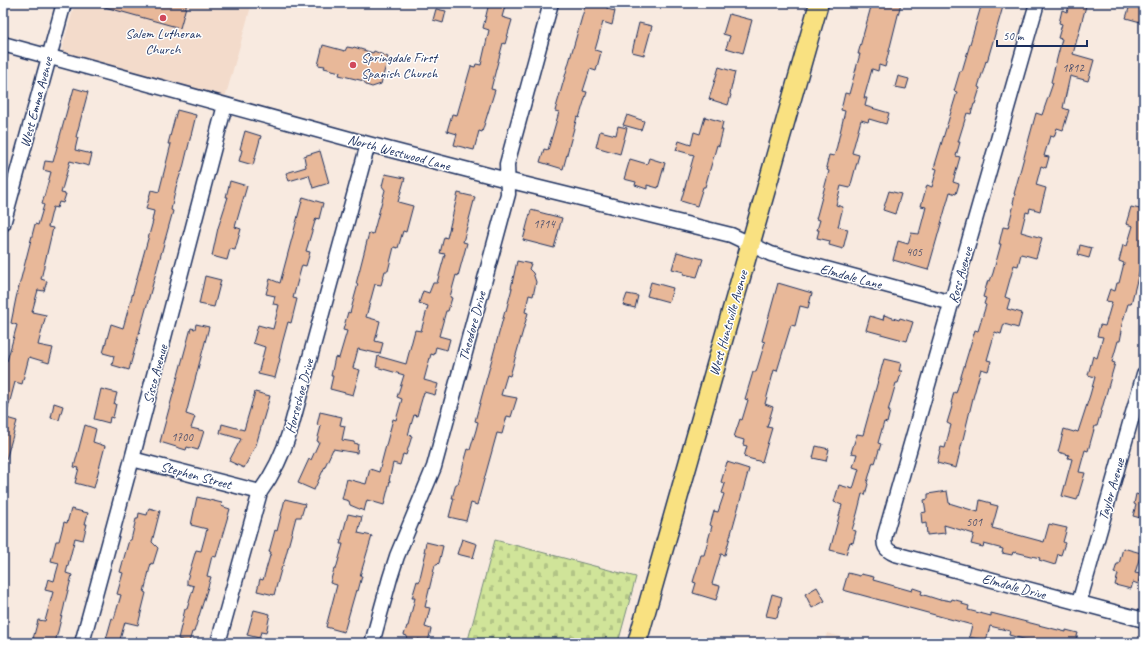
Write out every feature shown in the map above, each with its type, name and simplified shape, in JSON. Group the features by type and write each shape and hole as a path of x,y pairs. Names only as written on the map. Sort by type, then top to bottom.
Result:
{"main road":[{"name":"West Huntsville Avenue","path":"637,643 819,3"}],"street":[{"name":"West Emma Avenue","path":"3,224 64,3"},
{"name":"Theodore Drive","path":"372,643 395,563 434,467 508,194 506,164 551,3"},
{"name":"Ross Avenue","path":"885,548 885,535 1037,3"},
{"name":"North Westwood Lane","path":"3,44 368,144 731,235 751,244"},
{"name":"Sisco Avenue","path":"82,643 225,105"},
{"name":"Horseshoe Drive","path":"218,643 260,492 283,454 368,144"},
{"name":"Elmdale Lane","path":"751,244 772,254 952,303"},
{"name":"Taylor Avenue","path":"1079,603 1144,374"},
{"name":"Stephen Street","path":"132,459 260,492"},
{"name":"Elmdale Drive","path":"885,548 889,552 895,554 1144,620"}],"shaded area":[{"path":"75,3 252,3 225,98 61,52"},
{"path":"827,633 863,643 824,643"}],"green space":[{"path":"495,540 636,577 618,643 479,643 468,640"}],"building":[{"name":"Salem Lutheran Church","path":"102,3 187,3 180,28 101,6"},
{"path":"489,3 506,3 502,17 512,20 505,44 503,43 491,89 495,90 482,132 479,131 474,150 454,145 457,134 447,131 452,114 457,115 471,66 475,67 476,64 481,65 489,30 483,28"},
{"path":"586,3 609,3 607,9 615,11 612,25 603,22 595,50 601,52 596,71 590,69 583,91 587,92 579,118 577,117 563,169 540,162 544,149 548,150 559,112 555,111"},
{"path":"872,3 901,3 885,67 879,65 878,71 872,69 864,98 867,98 865,106 889,113 886,124 869,119 868,122 861,120 852,153 859,155 850,188 841,186 836,205 843,207 838,227 848,229 843,249 829,245 830,241 817,238 819,230 817,230 820,220 816,219 829,171 827,170 828,167 826,167 829,155 834,156 845,111 841,110 845,93 849,94"},
{"path":"982,3 1004,3 987,62 986,61 978,87 980,88 975,104 971,114 967,113 958,142 960,142 956,156 960,157 953,182 959,184 956,194 950,192 928,270 893,260 898,241 908,244 911,233 919,234 926,207 921,206 927,185 932,187 937,169 934,168 957,92 954,91 960,71 962,71"},
{"path":"1070,3 1077,3 1086,6 1073,54 1094,60 1088,81 1070,76 1063,108 1069,110 1063,130 1057,128 1054,137 1050,136 1044,156 1049,157 1046,168 1041,166 1036,185 1046,188 1040,211 1030,208 1029,213 1026,212 1021,232 1042,238 1036,258 1021,254 1018,266 1014,265 1005,297 1010,299 1007,309 1022,313 1018,328 1004,324 1001,334 995,332 987,360 991,361 988,371 981,369 956,468 937,463 941,447 945,448 951,425 947,423 953,403 951,403 954,392 956,393 975,330 978,331 986,305 984,304 986,298 983,297 988,280 990,281 993,273 1001,244 999,244 1003,227 1008,228 1014,204 1014,194 1036,113 1042,115 1053,83 1051,82 1062,39 1058,38 1062,24 1059,23 1062,10 1067,12"},
{"path":"1130,5 1144,9 1144,23 1126,18"},
{"path":"436,9 446,11 443,23 433,20"},
{"path":"729,14 752,20 743,53 726,48 730,36 723,34"},
{"path":"639,23 652,26 644,55 632,52"},
{"name":"Springdale First Spanish Church","path":"323,45 345,51 347,47 354,47 373,53 374,51 388,57 381,84 372,87 366,85 364,81 339,75 340,72 318,65"},
{"path":"719,67 735,72 728,105 709,99"},
{"path":"898,76 909,79 906,89 895,87"},
{"path":"74,88 88,92 76,137 78,137 75,150 92,154 89,166 70,161 61,193 66,194 63,203 59,202 57,208 53,207 48,227 53,228 41,279 47,281 44,291 38,290 32,312 46,315 38,345 53,348 49,363 29,357 22,384 15,382 6,416 3,416 3,360 7,361 17,325 11,323 16,298 35,224 38,225 44,205 42,204 51,172 43,170 45,161 53,162"},
{"path":"177,110 196,115 182,172 176,187 171,210 173,211 129,370 112,365 114,356 103,353 111,324 123,328 153,221 154,211 146,209 151,190 159,192 171,144 168,144"},
{"path":"627,115 644,121 641,130 623,125"},
{"path":"705,117 723,122 721,130 723,130 719,146 717,145 705,187 703,187 697,206 681,201 694,155 676,150 679,141 691,145 694,132 700,134"},
{"path":"618,126 627,128 620,154 596,147 600,131 616,135"},
{"path":"245,131 261,136 253,165 239,161 242,150 240,149"},
{"path":"320,151 329,183 313,188 309,175 289,181 286,173 306,167 304,156"},
{"path":"649,158 665,163 658,188 647,185 647,189 635,185 636,182 624,179 630,159 647,164"},
{"path":"385,174 405,178 398,202 413,206 406,232 403,231 398,248 394,247 388,271 385,271 381,285 375,284 366,317 380,321 375,341 383,343 380,354 358,349 353,368 360,370 353,395 330,389 333,376 331,376 335,357 339,358 347,331 343,330 348,312 350,313 358,284 356,284 369,233 373,234 385,190 382,186"},
{"path":"230,181 247,186 235,227 241,229 235,250 230,249 227,260 212,256 218,228 228,197 226,197"},
{"path":"889,191 901,194 895,214 883,210"},
{"path":"458,193 475,197 463,242 467,243 458,276 456,275 450,297 452,298 448,311 446,311 439,336 450,339 447,350 436,347 434,355 431,354 424,380 438,384 435,395 424,392 417,416 414,415 408,435 412,436 406,455 403,454 400,465 393,463 384,505 367,500 364,511 350,505 349,501 342,499 347,479 366,484 370,469 379,472 393,419 396,420 402,399 397,397 404,375 376,367 378,356 406,364 415,330 421,331 428,306 419,303 423,291 429,293 433,283 437,283 445,254 440,253 444,237 447,238"},
{"path":"303,197 323,203 319,219 316,218 306,251 310,252 306,266 302,265 293,298 297,299 291,323 288,322 275,378 258,374 265,347 253,343 258,325 273,329 279,305 273,304 275,296 266,294 270,279 280,283"},
{"path":"1131,207 1144,210 1144,253 1131,304 1128,304 1122,324 1120,341 1118,341 1112,362 1115,363 1097,426 1095,426 1088,451 1085,450 1079,472 1085,473 1077,500 1062,496 1072,459 1068,458 1069,455 1058,452 1064,429 1078,432 1090,395 1095,377 1088,375 1093,356 1097,358 1103,337 1097,336 1100,325 1105,326 1112,302 1106,301 1110,289 1115,291 1117,283 1119,283 1124,263 1119,261 1123,245 1127,246 1133,226 1126,224"},
{"path":"531,210 562,218 554,248 523,240"},
{"path":"1080,245 1092,248 1089,258 1078,255"},
{"path":"677,252 703,259 697,277 683,274 684,272 672,269"},
{"path":"517,261 531,264 529,269 533,273 536,282 533,296 529,295 525,312 528,313 510,376 507,375 501,395 517,398 511,417 507,416 502,434 497,433 477,505 471,503 466,521 449,517 454,498 452,498 456,484 458,484 468,449 470,450 476,430 478,422 475,421 506,311"},
{"path":"205,276 221,280 214,307 199,304"},
{"path":"651,282 673,288 669,302 647,296"},
{"path":"778,283 812,293 808,308 800,306 795,326 791,325 777,371 774,370 765,404 773,407 767,427 772,428 762,462 744,457 747,446 743,445 744,440 734,437 740,419 742,420 748,400 745,399 753,372 756,372 765,342 762,341"},
{"path":"627,294 638,296 635,308 623,305"},
{"path":"884,315 899,320 900,318 913,322 907,341 866,330 870,316 883,320"},
{"path":"196,324 209,327 186,414 195,417 191,428 204,431 198,450 187,447 186,450 160,442 191,328 195,329"},
{"path":"884,359 901,363 899,371 902,371 898,383 896,383 888,411 890,411 887,423 884,422 878,443 881,444 875,463 873,462 865,495 862,494 852,530 856,531 853,543 850,542 846,554 830,550 842,505 834,502 839,485 853,489 859,469 853,467 857,454 851,453 857,434 863,435"},
{"path":"101,389 117,393 114,404 116,404 113,418 110,417 109,423 94,419"},
{"path":"255,392 270,396 256,445 244,468 229,461 241,439 220,433 222,424 244,430"},
{"path":"54,403 63,406 59,420 51,418"},
{"path":"320,412 342,417 340,425 345,426 342,440 358,444 357,453 333,449 314,490 298,483 319,442 317,441 321,426 317,425"},
{"path":"3,417 17,421 6,460 3,460"},
{"path":"85,425 96,429 93,442 105,446 94,488 75,483 79,468 74,467"},
{"path":"816,446 829,449 826,461 813,458"},
{"path":"727,462 749,469 725,555 721,554 712,584 720,586 716,600 693,593 696,583 693,582 701,555 704,555 712,526 710,525 714,511 718,512 724,494 722,493 725,484 721,482"},
{"path":"1142,486 1144,487 1144,519 1133,516 1136,505 1134,504 1136,494 1139,495"},
{"path":"947,491 949,503 978,512 980,500 998,506 992,528 1044,542 1049,524 1067,528 1063,542 1065,543 1061,555 1058,554 1055,565 1039,560 1040,558 1015,552 1013,552 1012,555 1002,553 1003,549 984,544 983,547 971,544 974,534 944,525 945,533 927,535 926,523 922,524 921,513 926,512 924,500 928,499 928,494"},
{"path":"197,497 222,503 221,506 230,509 216,557 212,556 207,576 211,577 194,632 192,632 189,642 178,639 185,609 187,609 194,586 187,584 187,580 196,550 201,551 207,529 191,525"},
{"path":"285,499 305,504 301,517 296,517 274,595 257,591 260,579 263,580 271,552 269,552 275,530 277,531"},
{"path":"149,508 160,511 152,542 158,548 153,564 151,563 144,592 146,593 138,625 125,622 119,643 105,643 112,618 114,619 121,595 117,594 123,573 120,572 129,540 131,540 139,513 147,515"},
{"path":"71,509 88,513 85,524 87,524 83,540 75,538 66,573 72,575 55,643 49,643 33,639 38,620 45,621 53,592 45,590 48,579 54,581 59,563 51,561 56,541 59,541 64,522 67,523"},
{"path":"348,514 362,517 358,533 372,536 360,576 362,576 358,591 356,590 344,632 326,627 337,585 330,583 334,569 336,569 343,544 340,544"},
{"path":"462,539 477,544 473,558 457,554"},
{"path":"426,542 443,546 439,563 435,565 425,607 430,608 425,627 431,629 428,642 418,639 417,643 405,643 407,636 404,635 408,626 415,598 412,598 417,581 419,582 426,552 424,552"},
{"path":"1123,548 1141,553 1135,573 1140,574 1138,584 1133,582 1131,589 1115,585 1118,574 1114,573 1117,564 1119,564"},
{"path":"848,573 874,577 873,580 912,591 913,588 922,591 921,594 940,600 951,601 952,599 963,602 962,604 969,606 968,610 991,616 991,613 1066,632 1066,630 1078,633 1075,643 1037,643 1009,635 1010,631 990,626 986,641 969,637 972,625 843,590"},
{"path":"817,587 825,601 812,608 805,594"},
{"path":"772,594 782,597 777,618 766,616"},
{"path":"254,610 270,614 266,633 261,632 259,638 247,635"}],"place":[{"name":"Salem Lutheran Church","path":"163,18"},
{"name":"Springdale First Spanish Church","path":"353,65"}]}
